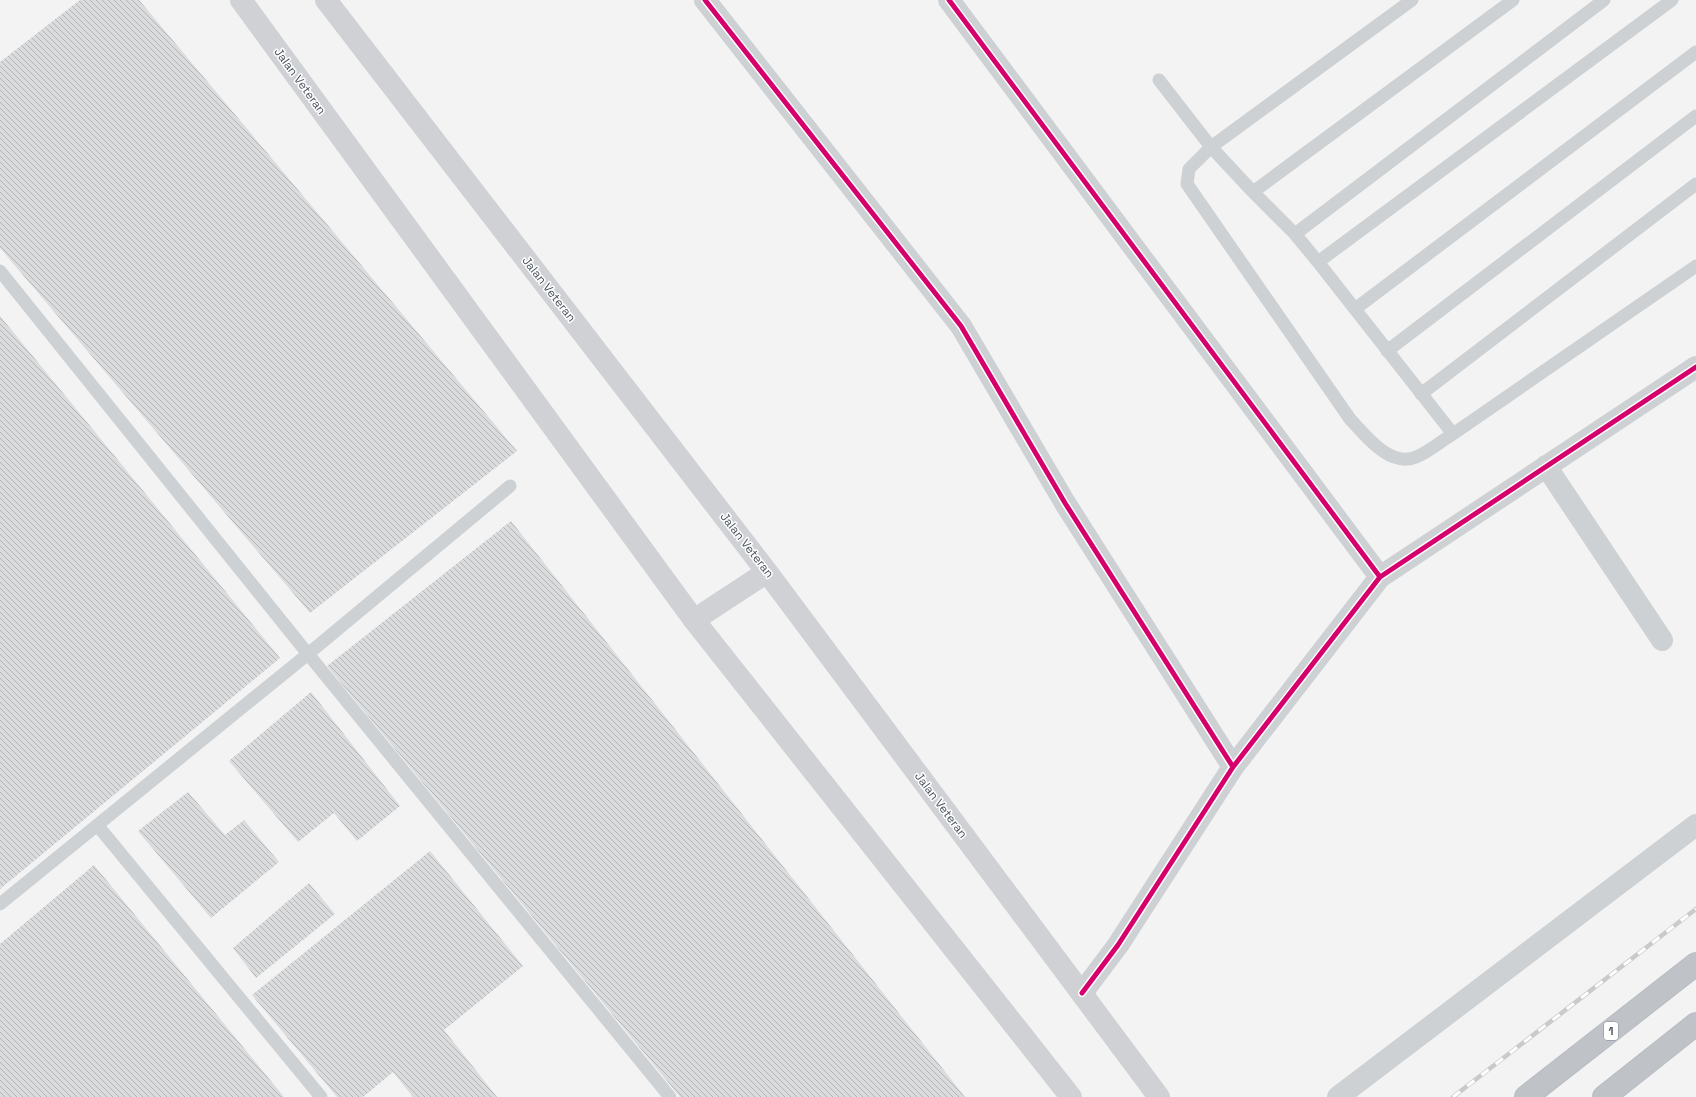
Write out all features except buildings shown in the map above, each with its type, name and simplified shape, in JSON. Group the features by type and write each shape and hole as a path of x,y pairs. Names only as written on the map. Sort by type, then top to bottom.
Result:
{"highway":[{"name":"1","path":"1526,1097 1696,964"},
{"path":"1604,1097 1696,1024"}],"main road":[{"name":"Jalan Veteran","path":"241,0 694,620 1071,1097"},
{"name":"Jalan Veteran","path":"326,0 767,572 1159,1097"},
{"path":"694,620 767,572"}],"street":[{"path":"704,0 964,331 1065,504 1233,768"},
{"path":"949,0 1380,577"},
{"path":"1082,993 1118,945 1233,768 1380,577 1696,367"},
{"path":"1546,466 1662,640"},
{"path":"1338,1097 1696,825"}],"lane":[{"path":"1412,0 1211,147 1188,170 1187,184 1350,419 1382,452 1407,460 1417,457 1453,434 1696,266"},
{"path":"1253,192 1513,0"},
{"path":"1294,234 1604,0"},
{"path":"1318,262 1672,0"},
{"path":"1355,309 1696,52"},
{"path":"1159,80 1211,147 1294,234 1318,262 1453,434"},
{"path":"1387,351 1696,116"},
{"path":"1421,394 1696,184"},
{"path":"0,271 308,654 670,1097"},
{"path":"0,904 308,654 510,486"},
{"path":"98,826 321,1097"}],"railway":[{"path":"1453,1097 1696,909"}],"cycle path":[{"path":"705,0 961,326 1065,503 1233,767"},
{"path":"949,0 1380,577"},
{"path":"1082,993 1118,945 1233,767 1380,577 1696,367"}]}
